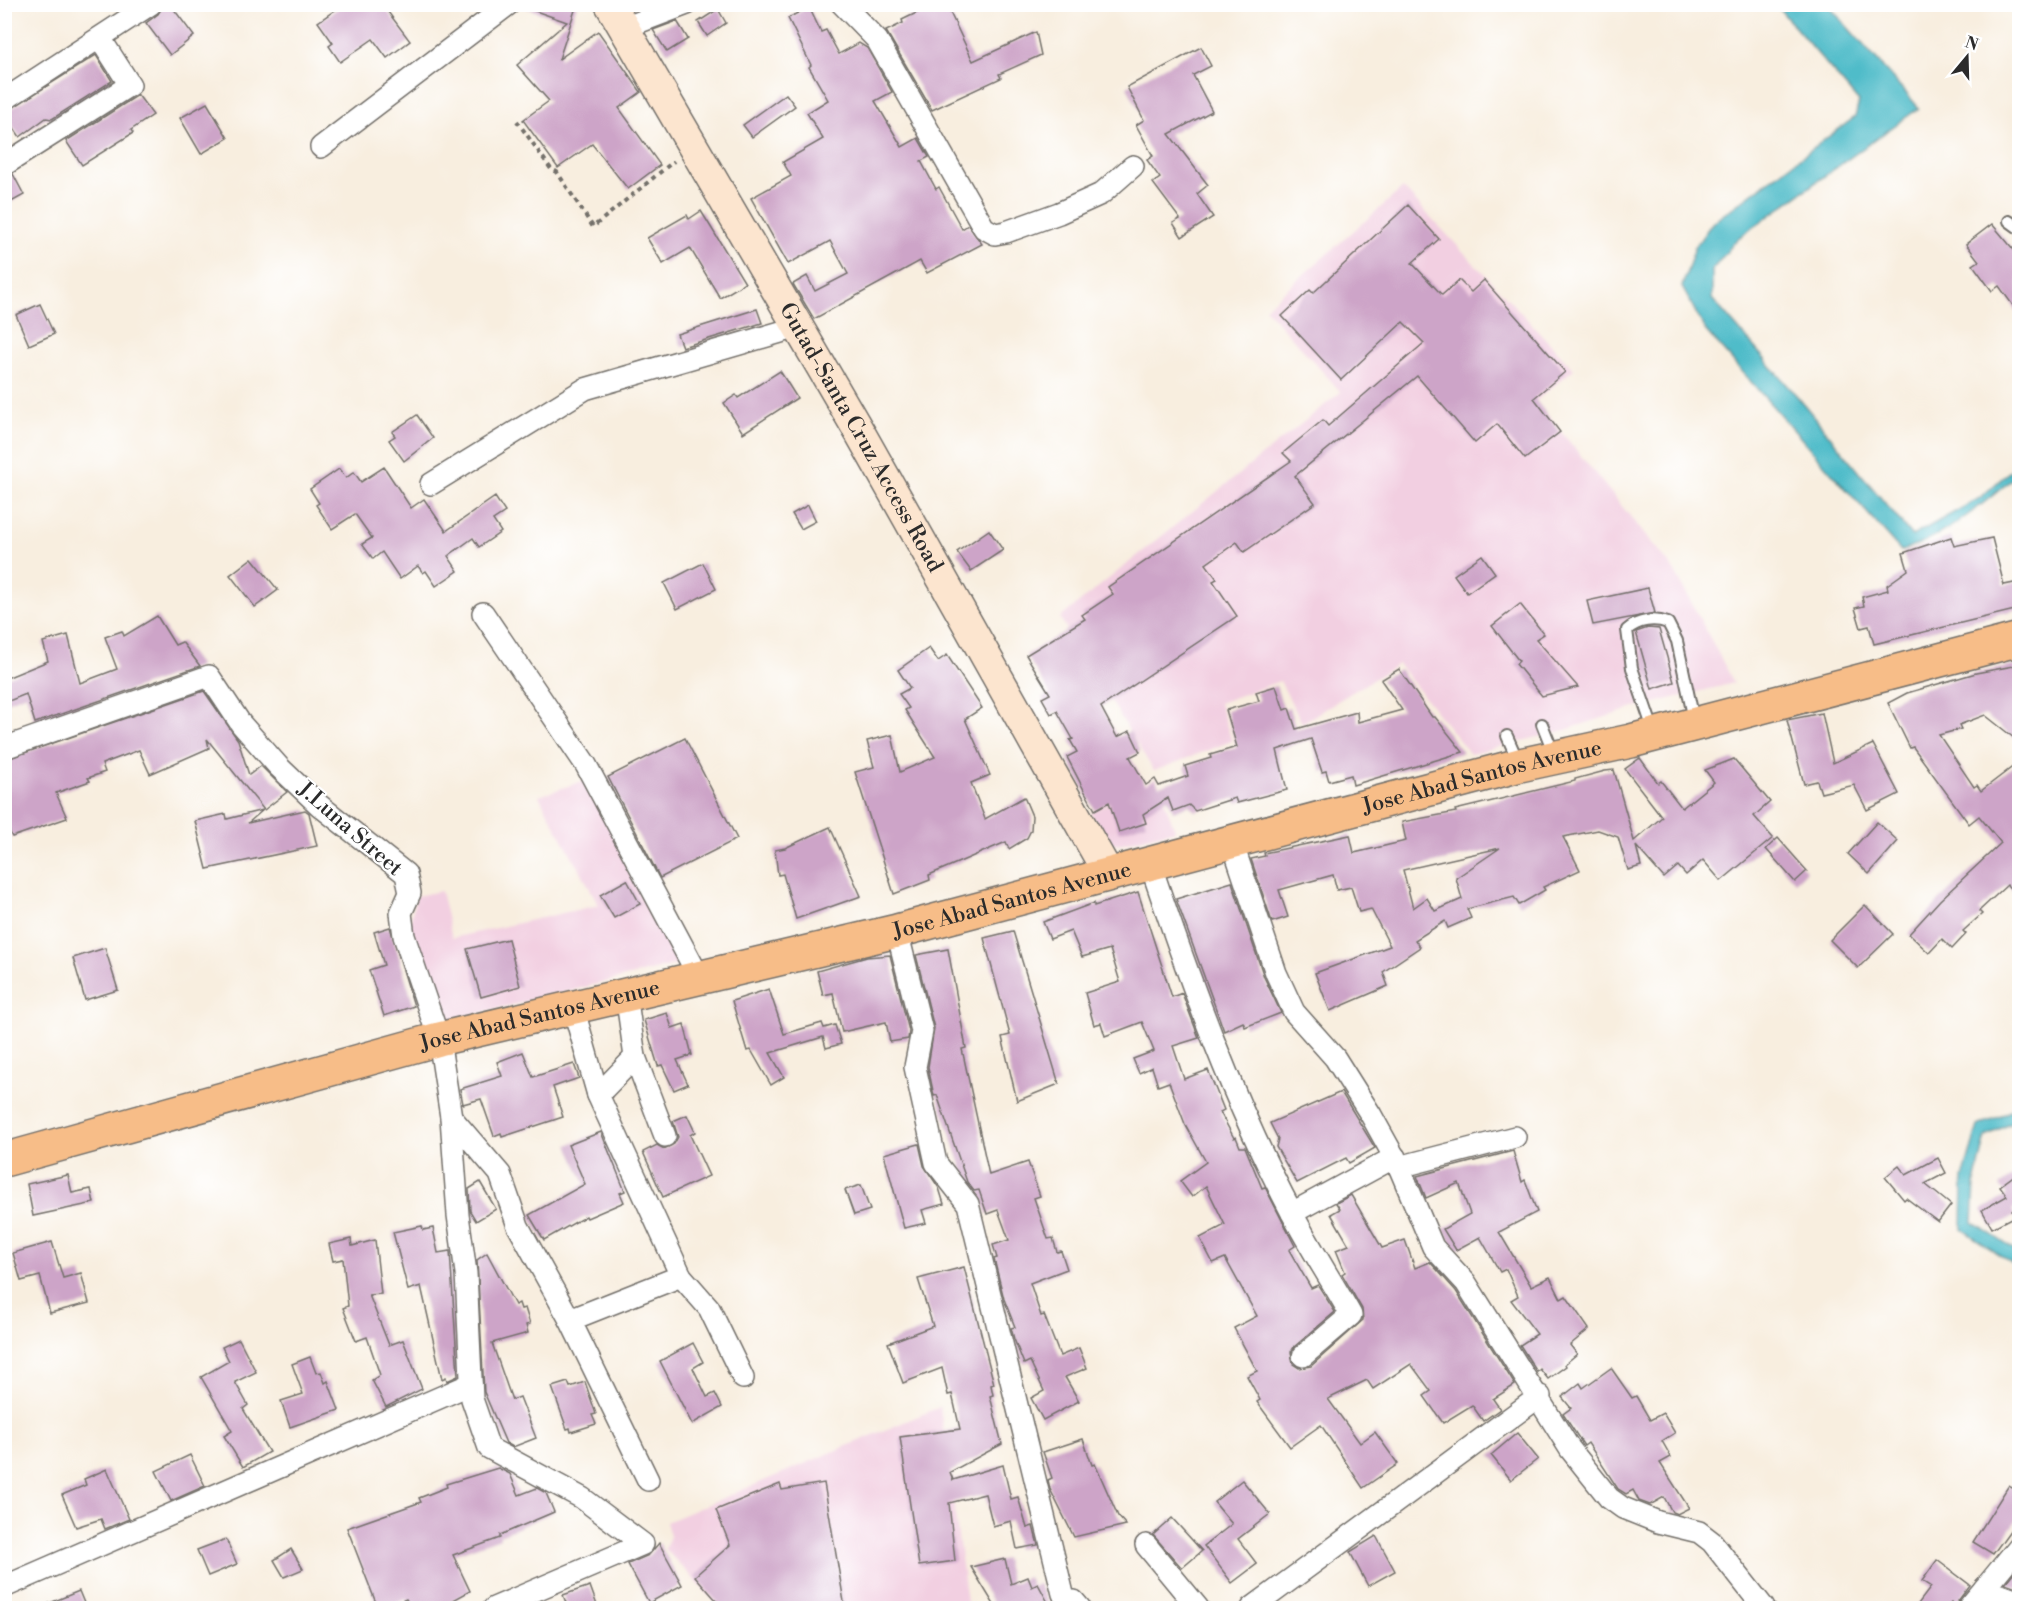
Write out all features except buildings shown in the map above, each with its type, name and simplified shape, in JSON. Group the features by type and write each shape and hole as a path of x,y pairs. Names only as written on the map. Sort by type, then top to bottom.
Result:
{"main road":[{"name":"Gutad-Santa Cruz Access Road","path":"617,16 866,443 1108,873"},
{"name":"Jose Abad Santos Avenue","path":"4,1160 439,1039 897,931 1108,873 1232,842 1513,751 1555,757 1655,735 2019,639"}],"street":[{"path":"4,99 151,4"},
{"path":"321,147 508,4"},
{"path":"617,16 687,4"},
{"path":"842,4 877,40 984,228 995,234 1006,232 1059,213 1101,194 1133,166"},
{"path":"4,165 130,85 100,38"},
{"path":"431,484 585,389 798,327"},
{"path":"483,613 586,765 699,977"},
{"name":"J.Luna Street","path":"4,748 209,676 241,724 279,767 319,805 406,874 410,893 401,913 404,936 439,1039 451,1117 458,1215 466,1273 472,1399 489,1448 582,1498 643,1544 494,1608"},
{"path":"1232,842 1276,973 1294,1012 1335,1058 1397,1162 1433,1247 1466,1283 1540,1396 1570,1449 1609,1497 1623,1508 1658,1522 1699,1532 1712,1542 1764,1608"},
{"path":"1150,863 1202,1011 1292,1213 1352,1315 1303,1356"},
{"path":"897,931 922,1031 915,1067 936,1163 968,1204 1072,1601"},
{"path":"626,994 635,1057 665,1136"},
{"path":"573,1007 598,1095 681,1276 709,1308 743,1378"},
{"path":"598,1095 635,1057"},
{"path":"451,1117 500,1174 518,1226 570,1320 648,1480"},
{"path":"1292,1213 1397,1162 1515,1137"},
{"path":"570,1320 681,1276"},
{"path":"4,1587 471,1384"},
{"path":"1252,1608 1540,1396"},
{"path":"1146,1545 1198,1608"},
{"path":"1968,1608 2019,1545"},
{"path":"1984,1589 2019,1602"}],"lane":[{"path":"2008,221 2019,229"},
{"path":"1655,735 1632,668 1627,630 1634,624 1658,619 1668,623 1677,641 1695,724"},
{"path":"1542,724 1555,757"}],"path":[{"path":"517,121 551,169 557,172 593,227 693,145"}],"shaded area":[{"path":"1403,188 1574,369 1536,401 1674,570 1734,683 1634,708 1562,731 1470,754 1398,664 1302,723 1280,681 1219,703 1232,741 1154,771 1060,618 1341,392 1265,308"},
{"path":"1156,778 1175,830 1119,844 1107,841 1091,813"},
{"path":"586,780 686,962 439,1023 407,936 416,896 441,891 452,938 599,905 539,796"},
{"path":"940,1407 968,1608 721,1608 665,1549 670,1536 666,1522"}],"water":[{"path":"1776,5 1828,5 1919,108 1737,239 1712,270 1712,299 1797,396 1912,536 1980,498 2019,463 2019,473 1978,507 1949,528 1901,551 1706,331 1682,287 1695,247 1712,223 1855,117 1859,102"},
{"path":"2019,1107 2019,1119 1986,1136 1975,1183 1973,1222 2019,1253 2019,1268 1962,1229 1963,1178 1978,1126"}]}
